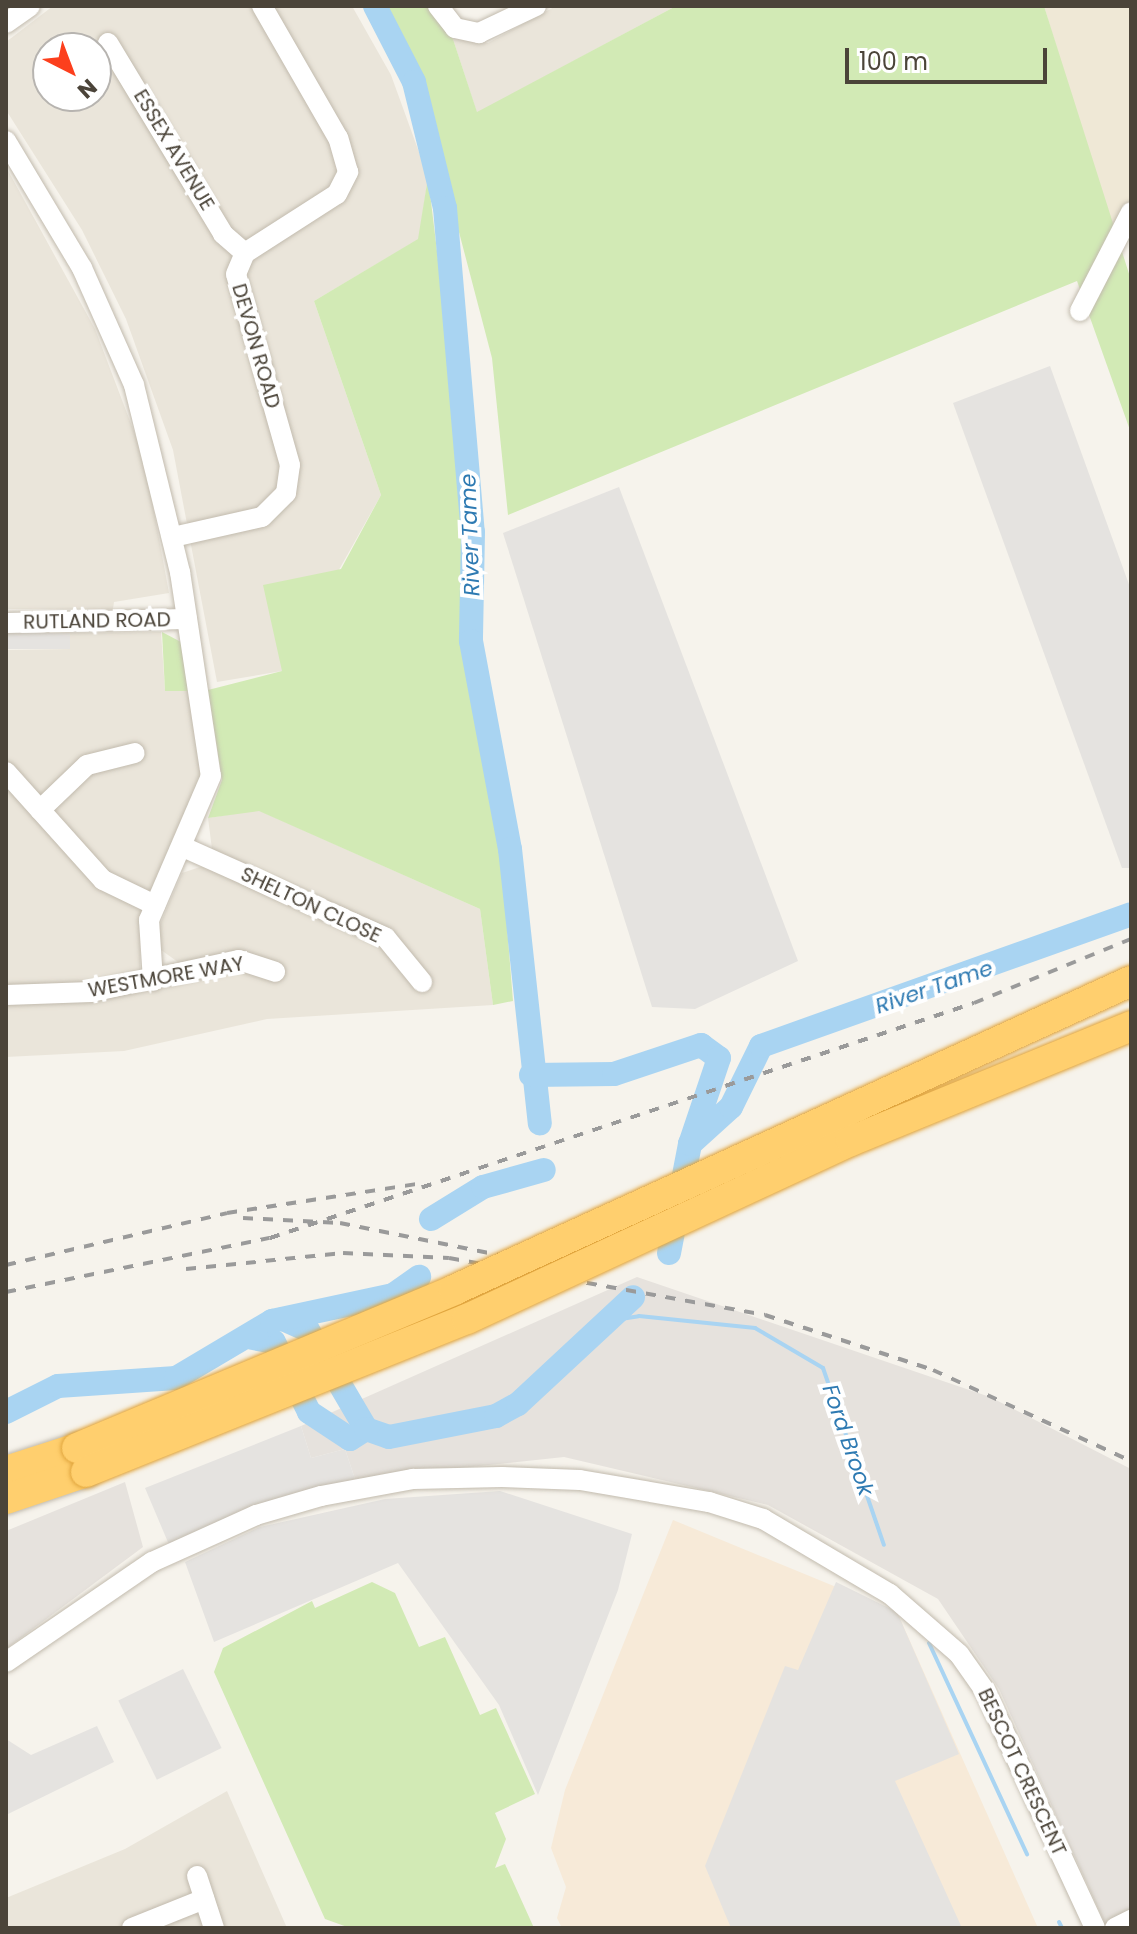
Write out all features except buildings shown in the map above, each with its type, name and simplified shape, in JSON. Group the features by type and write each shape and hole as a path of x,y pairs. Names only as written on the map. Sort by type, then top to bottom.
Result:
{"highway":[{"path":"6,1499 82,1460 1131,981"},
{"path":"6,1471 82,1460 453,1325 851,1141 1131,1026"}],"street":[{"path":"6,23 30,6"},
{"name":"DEVON ROAD","path":"173,537 262,517 289,484 287,453 235,281 245,253 337,194 348,172 338,138 262,6"},
{"path":"438,6 455,28 479,33 536,6"},
{"name":"ESSEX AVENUE","path":"112,50 223,234 245,253"},
{"path":"6,141 109,325 146,420 173,537 211,776 183,847 155,905 148,933 153,981"},
{"path":"1080,311 1131,212"},
{"name":"RUTLAND ROAD","path":"6,623 187,619"},
{"path":"40,810 87,765 135,753"},
{"path":"6,772 103,880 155,905"},
{"name":"SHELTON CLOSE","path":"183,847 386,938 422,982"},
{"name":"WESTMORE WAY","path":"6,995 153,981 239,960 275,972"},
{"name":"BESCOT CRESCENT","path":"6,1662 152,1562 256,1515 321,1496 413,1479 502,1477 580,1480 709,1502 763,1519 890,1594 959,1654 985,1691 1095,1928"},
{"path":"197,1876 214,1928"},
{"path":"132,1928 204,1899"},
{"path":"1115,1928 1131,1920"}],"shaded area":[{"path":"53,6 352,6 391,75 428,177 419,239 314,301 381,495 282,671 217,682 173,450 126,319 82,230 6,110 6,42"},
{"path":"556,6 676,6 477,113 451,33 488,43"},
{"path":"1044,6 1131,6 1131,201 1114,236"},
{"path":"6,167 95,329 144,458 169,593 114,602 113,609 6,609"},
{"path":"1050,366 1131,590 1131,868 1122,868 953,403"},
{"path":"619,487 798,961 695,1009 652,1007 503,533"},
{"path":"161,632 165,691 188,691 203,777 140,922 140,993 182,980 178,962 161,950 158,929 182,873 203,866 212,849 208,818 258,810 480,909 493,1005 267,1019 124,1051 6,1057 6,650 70,649 70,633"},
{"path":"6,633 70,633 70,649 6,649"},
{"path":"637,1277 990,1397 1131,1469 1131,1928 1107,1928 999,1689 938,1599 768,1505 564,1457 355,1479 345,1449 311,1458 301,1426"},
{"path":"301,1426 311,1458 345,1449 355,1479 170,1547 145,1488"},
{"path":"125,1482 143,1547 6,1649 6,1531"},
{"path":"500,1491 632,1534 618,1590 538,1795 499,1705 398,1563 214,1642 185,1562 260,1527 385,1499"},
{"path":"673,1520 897,1612 1038,1928 562,1928 557,1918 566,1887 551,1848 565,1790"},
{"path":"836,1582 897,1612 959,1754 895,1781 962,1928 731,1928 705,1866 785,1666 798,1670"},
{"path":"183,1669 222,1748 157,1780 118,1701"},
{"path":"97,1726 114,1762 6,1815 6,1739 31,1755"},
{"path":"227,1791 287,1928 6,1928 6,1898 125,1849"}],"green space":[{"path":"382,6 431,6 451,33 477,112 676,6 1044,6 1131,280 1131,433 1077,281 508,515 492,358 427,110"},
{"path":"428,177 459,432 466,658 500,840 513,1001 493,1005 480,909 259,811 208,818 222,780 208,690 282,671 263,585 341,569 381,495 314,301 418,239"},
{"path":"162,632 181,642 188,691 165,691"},
{"path":"372,1582 395,1593 419,1647 445,1637 480,1715 496,1708 535,1794 495,1813 506,1839 495,1868 505,1864 534,1928 350,1928 325,1919 214,1672 223,1648 312,1601 315,1608"}],"waterway":[{"name":"River Tame","path":"375,6 414,82 445,208 473,532 471,641 510,849 540,1123"},
{"name":"River Tame","path":"690,1144 731,1107 761,1046 1131,914"},
{"name":"River Tame","path":"531,1075 614,1074 701,1045 719,1058 690,1144 669,1253"},
{"name":"River Tame","path":"431,1219 483,1187 544,1170"},
{"name":"River Tame","path":"6,1412 58,1386 176,1378 272,1321 393,1295 419,1277"},
{"name":"River Tame","path":"253,1338 274,1342 309,1412 350,1439 366,1429 389,1437 496,1416 518,1404 633,1297"},
{"name":"Ford Brook","path":"608,1321 639,1316 755,1328 823,1368 884,1545"},
{"name":"River Tame","path":"283,1319 308,1330 366,1429"},
{"name":"Ford Brook","path":"929,1643 1027,1854"},
{"name":"Ford Brook","path":"1059,1922 1062,1928"}],"railway":[{"path":"6,1292 270,1238 974,1003 1131,939"},
{"path":"6,1265 227,1213 416,1184"},
{"path":"243,1218 340,1223 499,1255"},
{"path":"186,1269 343,1253 449,1258 765,1315 933,1370 1131,1461"}]}
